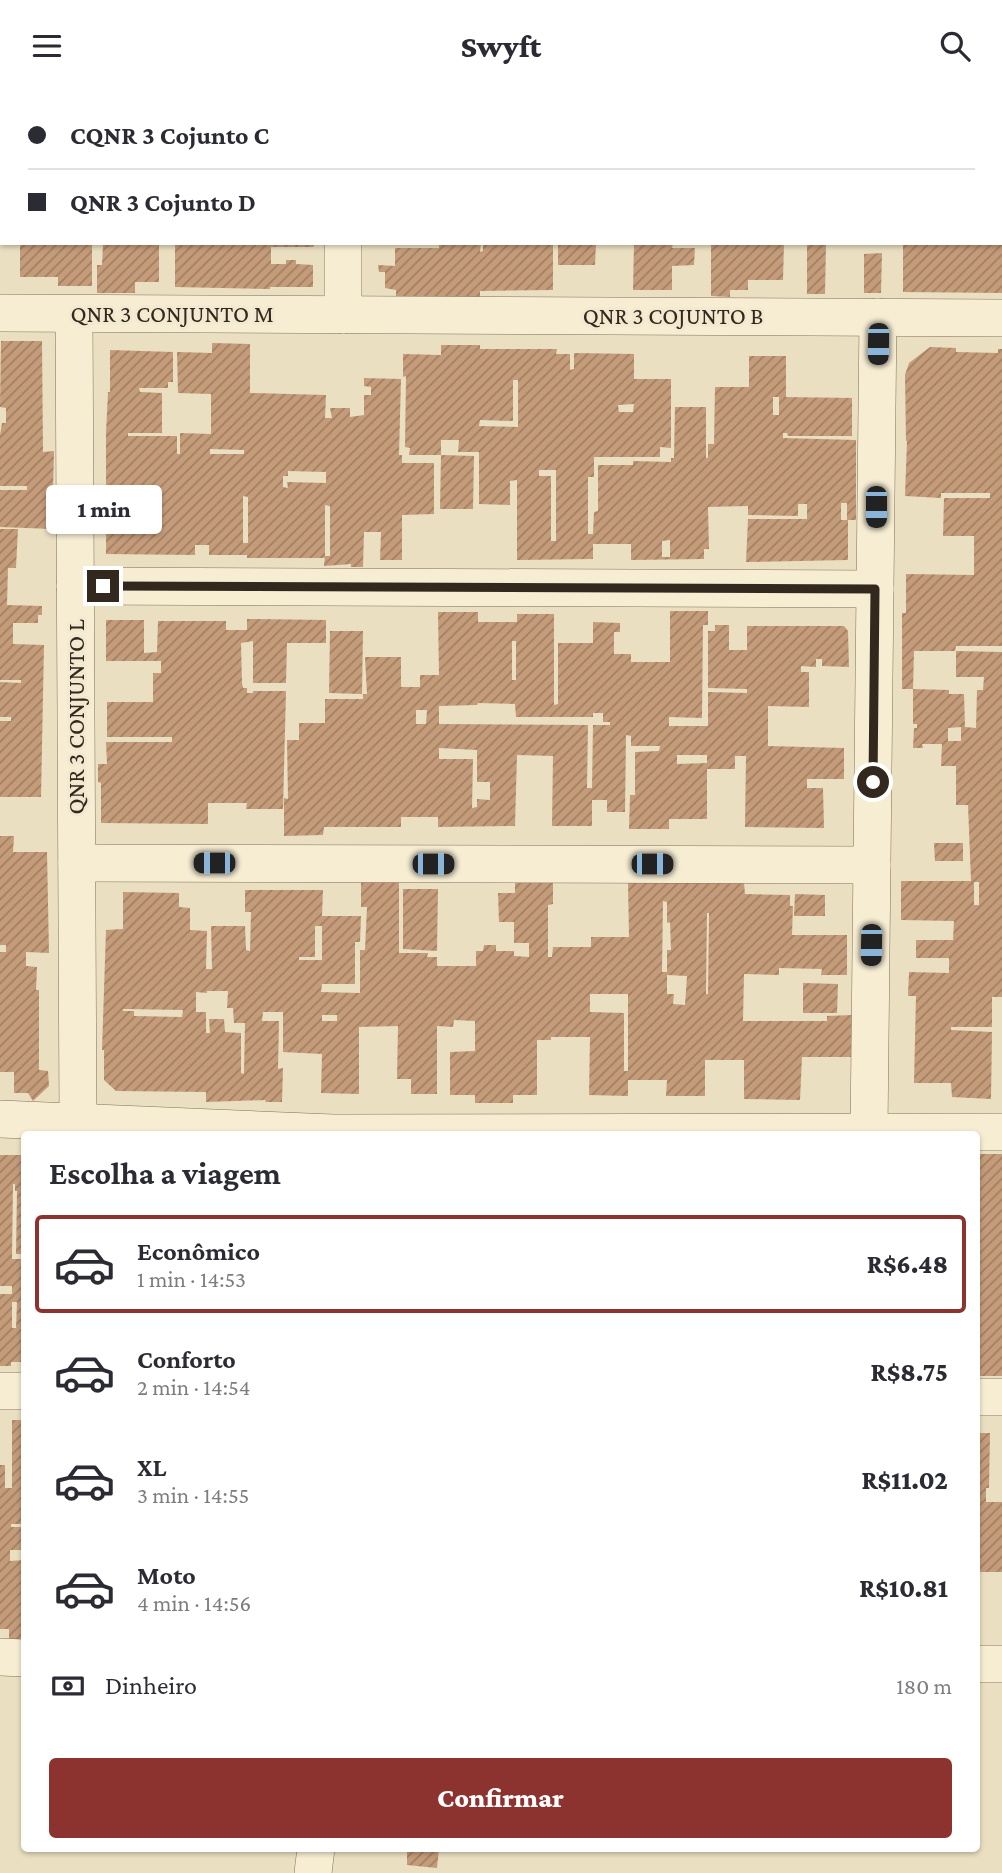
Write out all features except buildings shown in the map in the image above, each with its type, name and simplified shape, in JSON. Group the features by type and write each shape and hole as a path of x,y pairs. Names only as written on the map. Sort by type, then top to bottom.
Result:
{"street":[{"path":"343,315 344,245"},
{"name":"QNR 3 CONJUNTO M","path":"0,313 343,315"},
{"name":"QNR 3 CONJUNTO L","path":"74,314 78,1121"},
{"name":"QNR 3 COJUNTO B","path":"343,315 1002,318"},
{"path":"869,1131 878,317"},
{"path":"75,586 875,589"},
{"path":"77,863 872,865"},
{"path":"0,1119 290,1131"},
{"path":"980,1132 1002,1132"},
{"path":"0,1391 21,1391"},
{"path":"980,1397 1002,1397"},
{"path":"0,1657 21,1658"},
{"path":"980,1664 1002,1664"},
{"path":"313,1873 316,1852"}],"route":[{"path":"103,586 875,589 873,782"}]}
